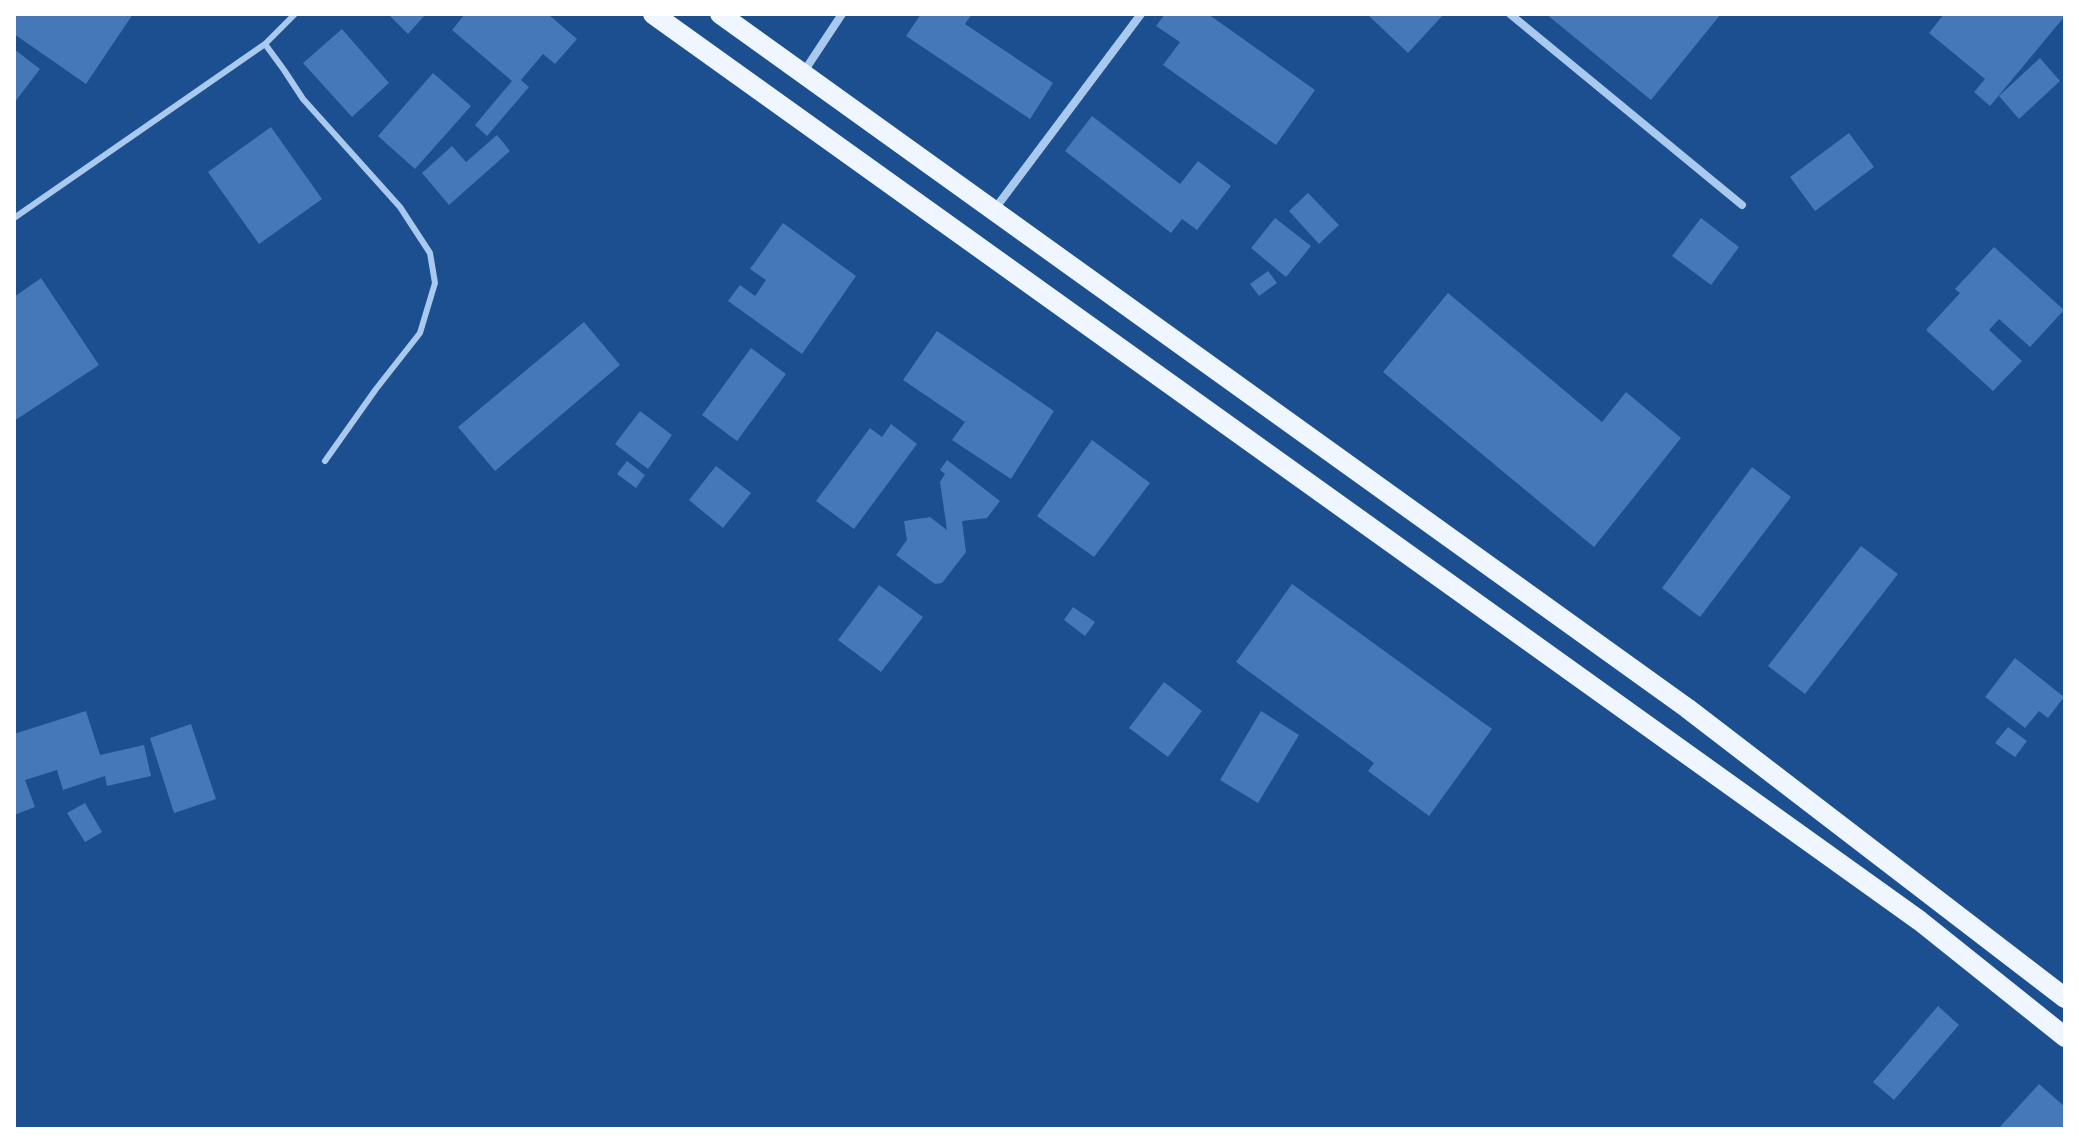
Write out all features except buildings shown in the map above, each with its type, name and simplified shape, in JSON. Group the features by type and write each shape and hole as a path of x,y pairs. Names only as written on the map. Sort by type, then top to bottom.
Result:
{"main road":[{"path":"653,14 1920,921 2065,1037"},
{"path":"720,14 1687,708 2065,998"}],"street":[{"path":"803,73 842,14"},
{"path":"993,210 1141,14"},
{"path":"1510,14 1742,205"}],"lane":[{"path":"14,218 265,44 295,14"},
{"path":"265,44 303,99 400,207 430,253 435,283 420,333 325,461"}]}
